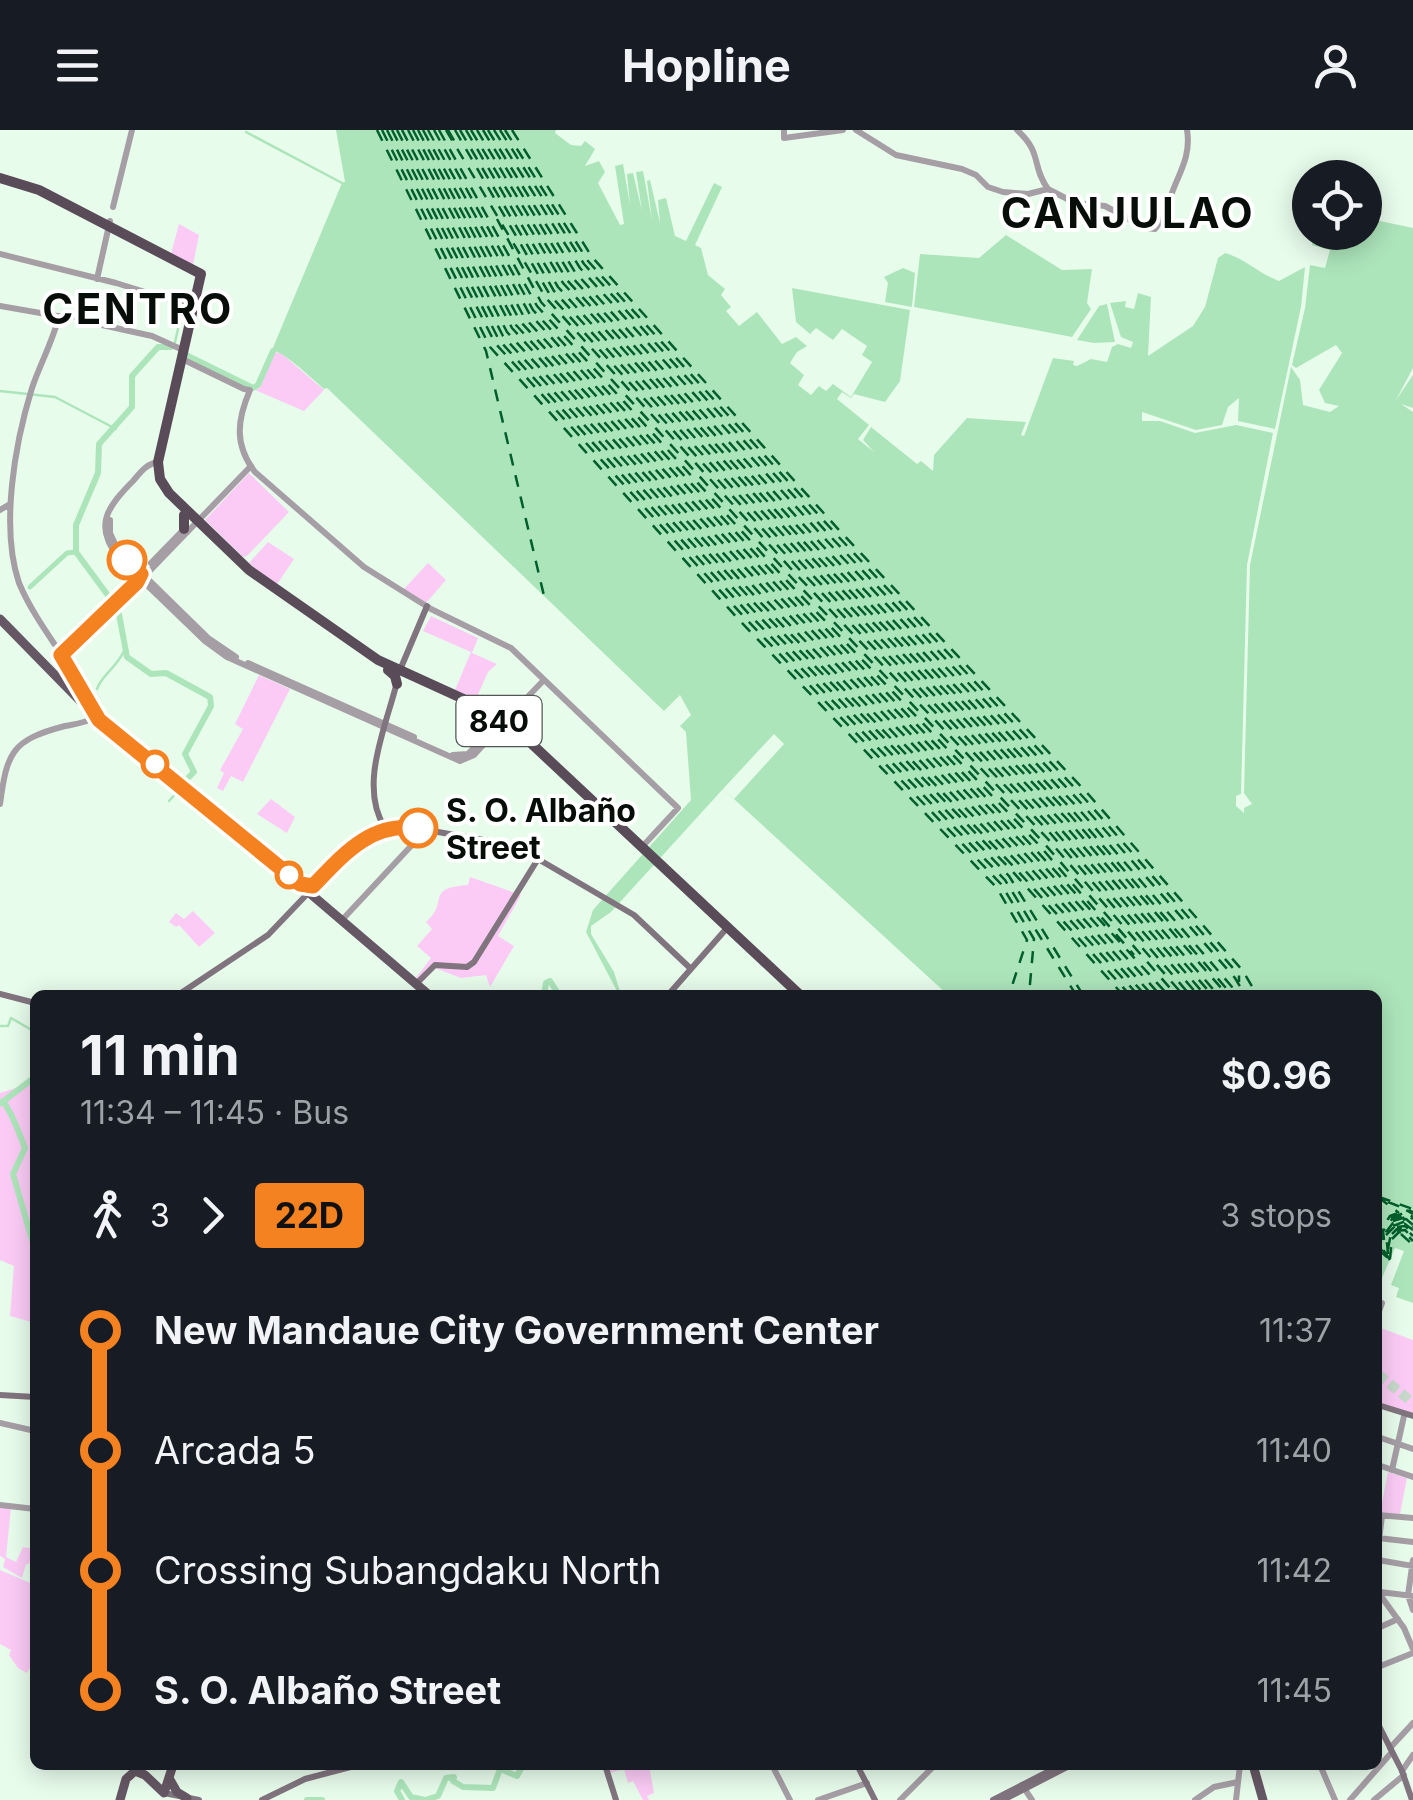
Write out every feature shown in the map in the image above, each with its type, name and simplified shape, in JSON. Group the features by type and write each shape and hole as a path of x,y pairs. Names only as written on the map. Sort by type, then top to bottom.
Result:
{"highway":[{"path":"0,178 39,190 201,274 154,464"},
{"name":"840","path":"154,464 159,488 248,575 402,673 503,719 791,990"}],"main road":[{"path":"388,830 372,798 376,774 402,673 428,609"},
{"path":"0,616 93,713 423,990"},
{"path":"185,990 271,932 348,853 388,830 422,830 506,846 536,859 636,919 690,968"},
{"path":"271,932 308,890 359,844"},
{"path":"416,984 435,965 470,966 536,859"},
{"path":"672,990 726,930"},
{"path":"0,994 30,1001"},
{"path":"0,1395 30,1397"},
{"path":"1382,1407 1410,1417"},
{"path":"1382,1732 1412,1800"},
{"path":"162,1797 171,1770"},
{"path":"262,1800 303,1780 340,1770"},
{"path":"606,1770 616,1800"},
{"path":"860,1770 875,1800"},
{"path":"1003,1800 1052,1770"},
{"path":"993,1800 1060,1770"},
{"path":"1257,1770 1265,1800"},
{"path":"120,1800 126,1779 135,1771 144,1775 162,1797 200,1800"},
{"path":"169,1778 178,1793 187,1798"}],"street":[{"path":"113,207 132,130"},
{"path":"784,134 843,130"},
{"path":"856,130 896,156 962,169 976,175 988,187 1026,194 1048,189 1075,202 1109,208 1145,228 1157,228 1169,210 1168,200 1184,165 1186,130"},
{"path":"1017,130 1035,149 1037,166 1048,189"},
{"path":"97,279 109,224"},
{"path":"0,254 194,307"},
{"path":"0,306 62,316 86,312 99,324 152,336 180,349 247,390 235,425 237,448 248,467 364,567 428,609 505,648 678,808 641,851"},
{"path":"0,804 2,778 12,750 35,734 93,713 19,584 11,542 14,455 31,394 62,316"},
{"path":"154,464 117,502 110,519 114,545 140,578 224,651 454,760 465,760 540,681"},
{"path":"52,670 248,467"},
{"path":"0,510 10,504"},
{"path":"0,536 11,542"},
{"path":"428,609 511,648 609,744"},
{"path":"342,920 422,830"},
{"path":"1392,1470 1410,1417"},
{"path":"3,1423 30,1430"},
{"path":"1382,1438 1413,1448"},
{"path":"1382,1466 1413,1477"},
{"path":"0,1505 30,1509"},
{"path":"1382,1515 1413,1518"},
{"path":"1382,1538 1413,1542"},
{"path":"1382,1560 1413,1564 1413,1610"},
{"path":"1382,1592 1410,1595"},
{"path":"1382,1598 1413,1648 1382,1665"},
{"path":"1382,1626 1398,1620"},
{"path":"1404,1628 1413,1624"},
{"path":"1375,1798 1398,1762 1413,1723"},
{"path":"1350,1800 1398,1762 1413,1755"},
{"path":"775,1770 790,1800"},
{"path":"900,1800 929,1770"},
{"path":"1236,1800 1239,1770"},
{"path":"1324,1770 1335,1800"},
{"path":"1195,1800 1214,1787 1238,1782"},
{"path":"818,1800 844,1796 867,1784"},
{"path":"1023,1787 1032,1800"}],"shaded area":[{"path":"336,130 556,130 571,145 581,146 585,141 595,149 585,166 599,161 605,172 598,183 620,225 624,224 615,166 623,164 630,205 627,174 633,173 642,211 636,172 643,171 652,220 647,181 650,180 660,223 658,200 666,198 675,236 686,241 714,183 722,187 695,245 701,248 708,275 725,289 721,295 731,307 726,311 739,326 757,312 782,344 796,337 807,346 790,363 804,375 798,385 811,395 819,386 826,391 833,384 851,397 872,362 862,355 867,346 842,329 833,340 816,328 810,334 796,322 792,288 910,310 900,381 885,402 854,394 851,398 842,392 837,399 869,425 858,439 874,452 863,440 871,427 917,464 921,461 933,471 934,455 967,418 1026,422 1021,435 1024,436 1053,358 1074,361 1077,366 1091,359 1107,362 1112,347 1118,344 1131,348 1133,342 1121,337 1110,303 1126,301 1125,307 1134,309 1138,293 1151,297 1148,356 1193,326 1205,307 1218,258 1225,253 1279,281 1305,267 1301,307 1275,429 1238,421 1239,398 1228,407 1222,425 1196,430 1142,412 1142,421 1160,421 1195,433 1236,425 1273,433 1247,565 1241,794 1236,796 1236,806 1244,813 1244,808 1252,804 1244,793 1250,565 1291,367 1300,380 1303,405 1330,412 1339,406 1325,403 1319,390 1342,353 1336,345 1296,368 1292,365 1310,265 1325,268 1330,250 1382,250 1382,221 1413,228 1413,368 1396,400 1413,375 1413,408 1401,404 1413,412 1413,1303 1396,1297 1399,1288 1391,1285 1404,1251 1395,1248 1382,1278 1382,990 943,990 723,789 611,912 591,926 591,934 614,972 619,990 616,990 586,932 593,910 691,800 686,732 680,726 691,715 680,695 664,711 327,388 272,350 345,182"},
{"path":"179,224 199,235 193,265 171,254"},
{"path":"1006,235 1062,270 1092,269 1087,303 1091,309 1072,337 914,307 920,254 979,258"},
{"path":"903,268 915,273 912,307 885,302 888,283 884,277"},
{"path":"1107,304 1115,342 1077,340 1099,306"},
{"path":"275,352 324,390 304,411 255,390 260,388"},
{"path":"249,473 289,512 243,557 205,520"},
{"path":"268,542 294,559 276,586 249,563"},
{"path":"428,563 446,580 426,603 404,589"},
{"path":"431,616 478,638 472,653 497,664 488,672 476,699 455,690 471,652 423,631"},
{"path":"259,675 290,689 243,782 231,776 223,791 217,788 224,773 220,770 243,729 235,724"},
{"path":"271,799 295,817 287,833 257,814"},
{"path":"470,877 521,895 498,936 514,946 490,987 486,975 461,978 435,968 421,984 415,979 431,958 417,946 432,929 426,922 442,893 468,885"},
{"path":"193,911 215,933 199,947 179,925 169,922 176,913 184,919"},
{"path":"28,1084 30,1322 10,1316 14,1266 0,1260 0,1093"},
{"path":"1382,1328 1413,1340 1413,1413 1382,1404"},
{"path":"1388,1472 1407,1478 1400,1514 1382,1513"},
{"path":"0,1506 11,1507 6,1557 16,1562 23,1547 30,1548 30,1561 22,1578 3,1567 5,1559 0,1556"},
{"path":"0,1570 30,1583 27,1673 18,1668 9,1655 11,1650 0,1644"},
{"path":"624,1770 650,1770 654,1793 647,1796 649,1800 643,1800 633,1781 628,1783"}],"pier":[{"path":"774,734 784,744 734,799 723,789"}],"waterway":[{"path":"246,132 342,183"},
{"path":"175,342 178,329"},
{"path":"171,347 158,347 132,376 132,407 99,444 98,473 76,525 76,552 118,609 127,657 151,674 166,673 210,697 211,706 185,754 194,772 184,782"},
{"path":"182,353 253,388 273,351"},
{"path":"0,391 55,397 116,429"},
{"path":"30,587 67,553 76,552"},
{"path":"97,689 125,649"},
{"path":"169,801 180,789"},
{"path":"545,990 550,981 556,990"},
{"path":"0,1026 8,1026 11,1018 30,1029"},
{"path":"1,1103 30,1081"},
{"path":"3,1101 25,1148 13,1174 30,1233"},
{"path":"402,1800 397,1791 401,1782 411,1797 425,1800 438,1796 446,1778 454,1777 453,1781 463,1787 493,1788 500,1770"},
{"path":"502,1770 517,1776 520,1770"},
{"path":"307,1800 322,1800"}],"ferry route":[{"path":"377,130 486,351 545,600"},
{"path":"382,130 490,347 741,622 997,888 1027,940 1011,990"},
{"path":"387,130 495,343 745,618 1001,884 1034,939 1029,990"},
{"path":"392,130 499,340 749,614 1005,880 1073,990"},
{"path":"397,130 503,336 753,610 1009,876 1080,990"},
{"path":"402,130 507,332 757,606 1013,872 1119,990"},
{"path":"408,130 512,328 761,603 1016,869 1125,990"},
{"path":"413,130 516,325 765,599 1020,865 1133,990"},
{"path":"418,130 520,321 770,595 1024,861 1140,990"},
{"path":"423,130 524,317 1148,990"},
{"path":"428,130 529,313 778,587 1032,853 1155,990"},
{"path":"434,130 533,310 782,583 1163,990"},
{"path":"439,130 537,306 786,580 1039,845 1134,955"},
{"path":"446,130 546,298 794,572 1047,838 1179,990"},
{"path":"448,130 455,142"},
{"path":"455,130 550,295 798,568 1051,834 1186,990"},
{"path":"460,130 554,291 802,564 1054,830 1194,990"},
{"path":"466,130 558,287 806,560 1058,826 1201,990"},
{"path":"471,130 563,283 810,556 1062,822 1208,990"},
{"path":"477,130 567,280 814,553 1066,818 1214,990"},
{"path":"483,130 571,276 818,549 1070,815 1222,990"},
{"path":"488,130 575,272 822,545 1073,811 1228,990"},
{"path":"494,130 580,268 827,541 1077,807 1235,990"},
{"path":"500,130 584,264 831,537 1081,803 1242,990"},
{"path":"505,130 588,261 835,533 1085,799 1239,975 1239,982"},
{"path":"512,130 592,257 839,530 1089,795 1243,971 1254,990"},
{"path":"497,219 541,302 790,576 1043,842 1172,990"},
{"path":"1382,1198 1413,1209"},
{"path":"1382,1200 1399,1213"},
{"path":"1388,1202 1413,1212"},
{"path":"1382,1228 1390,1216 1406,1210 1413,1214"},
{"path":"1391,1218 1406,1212 1413,1217"},
{"path":"1384,1240 1383,1231 1392,1219 1406,1215 1413,1219"},
{"path":"1393,1221 1406,1217"},
{"path":"1388,1254 1386,1232 1393,1223 1406,1219 1413,1225"},
{"path":"1393,1226 1406,1221 1413,1227"},
{"path":"1386,1235 1395,1226 1405,1224 1413,1230"},
{"path":"1397,1227 1405,1226 1413,1233"},
{"path":"1392,1234 1405,1228 1413,1236"},
{"path":"1397,1231 1405,1230 1413,1238"},
{"path":"1392,1239 1399,1232 1413,1241"},
{"path":"1388,1249 1391,1233"},
{"path":"1401,1234 1413,1245"},
{"path":"1382,1237 1390,1260"},
{"path":"1390,1259 1392,1237"},
{"path":"1382,1251 1384,1255"},
{"path":"1382,1253 1389,1259"}],"tunnel":[{"path":"1382,1377 1413,1403"}],"bus line":[{"name":"22D","path":"127,560 141,574 137,582 61,655 99,720 305,886 313,886 370,834 399,826 418,828"}],"place":[{"name":"S. O. Albaño Street","path":"418,828"}],"district":[{"name":"CANJULAO","path":"1128,212"},
{"name":"CENTRO","path":"138,308"}]}
